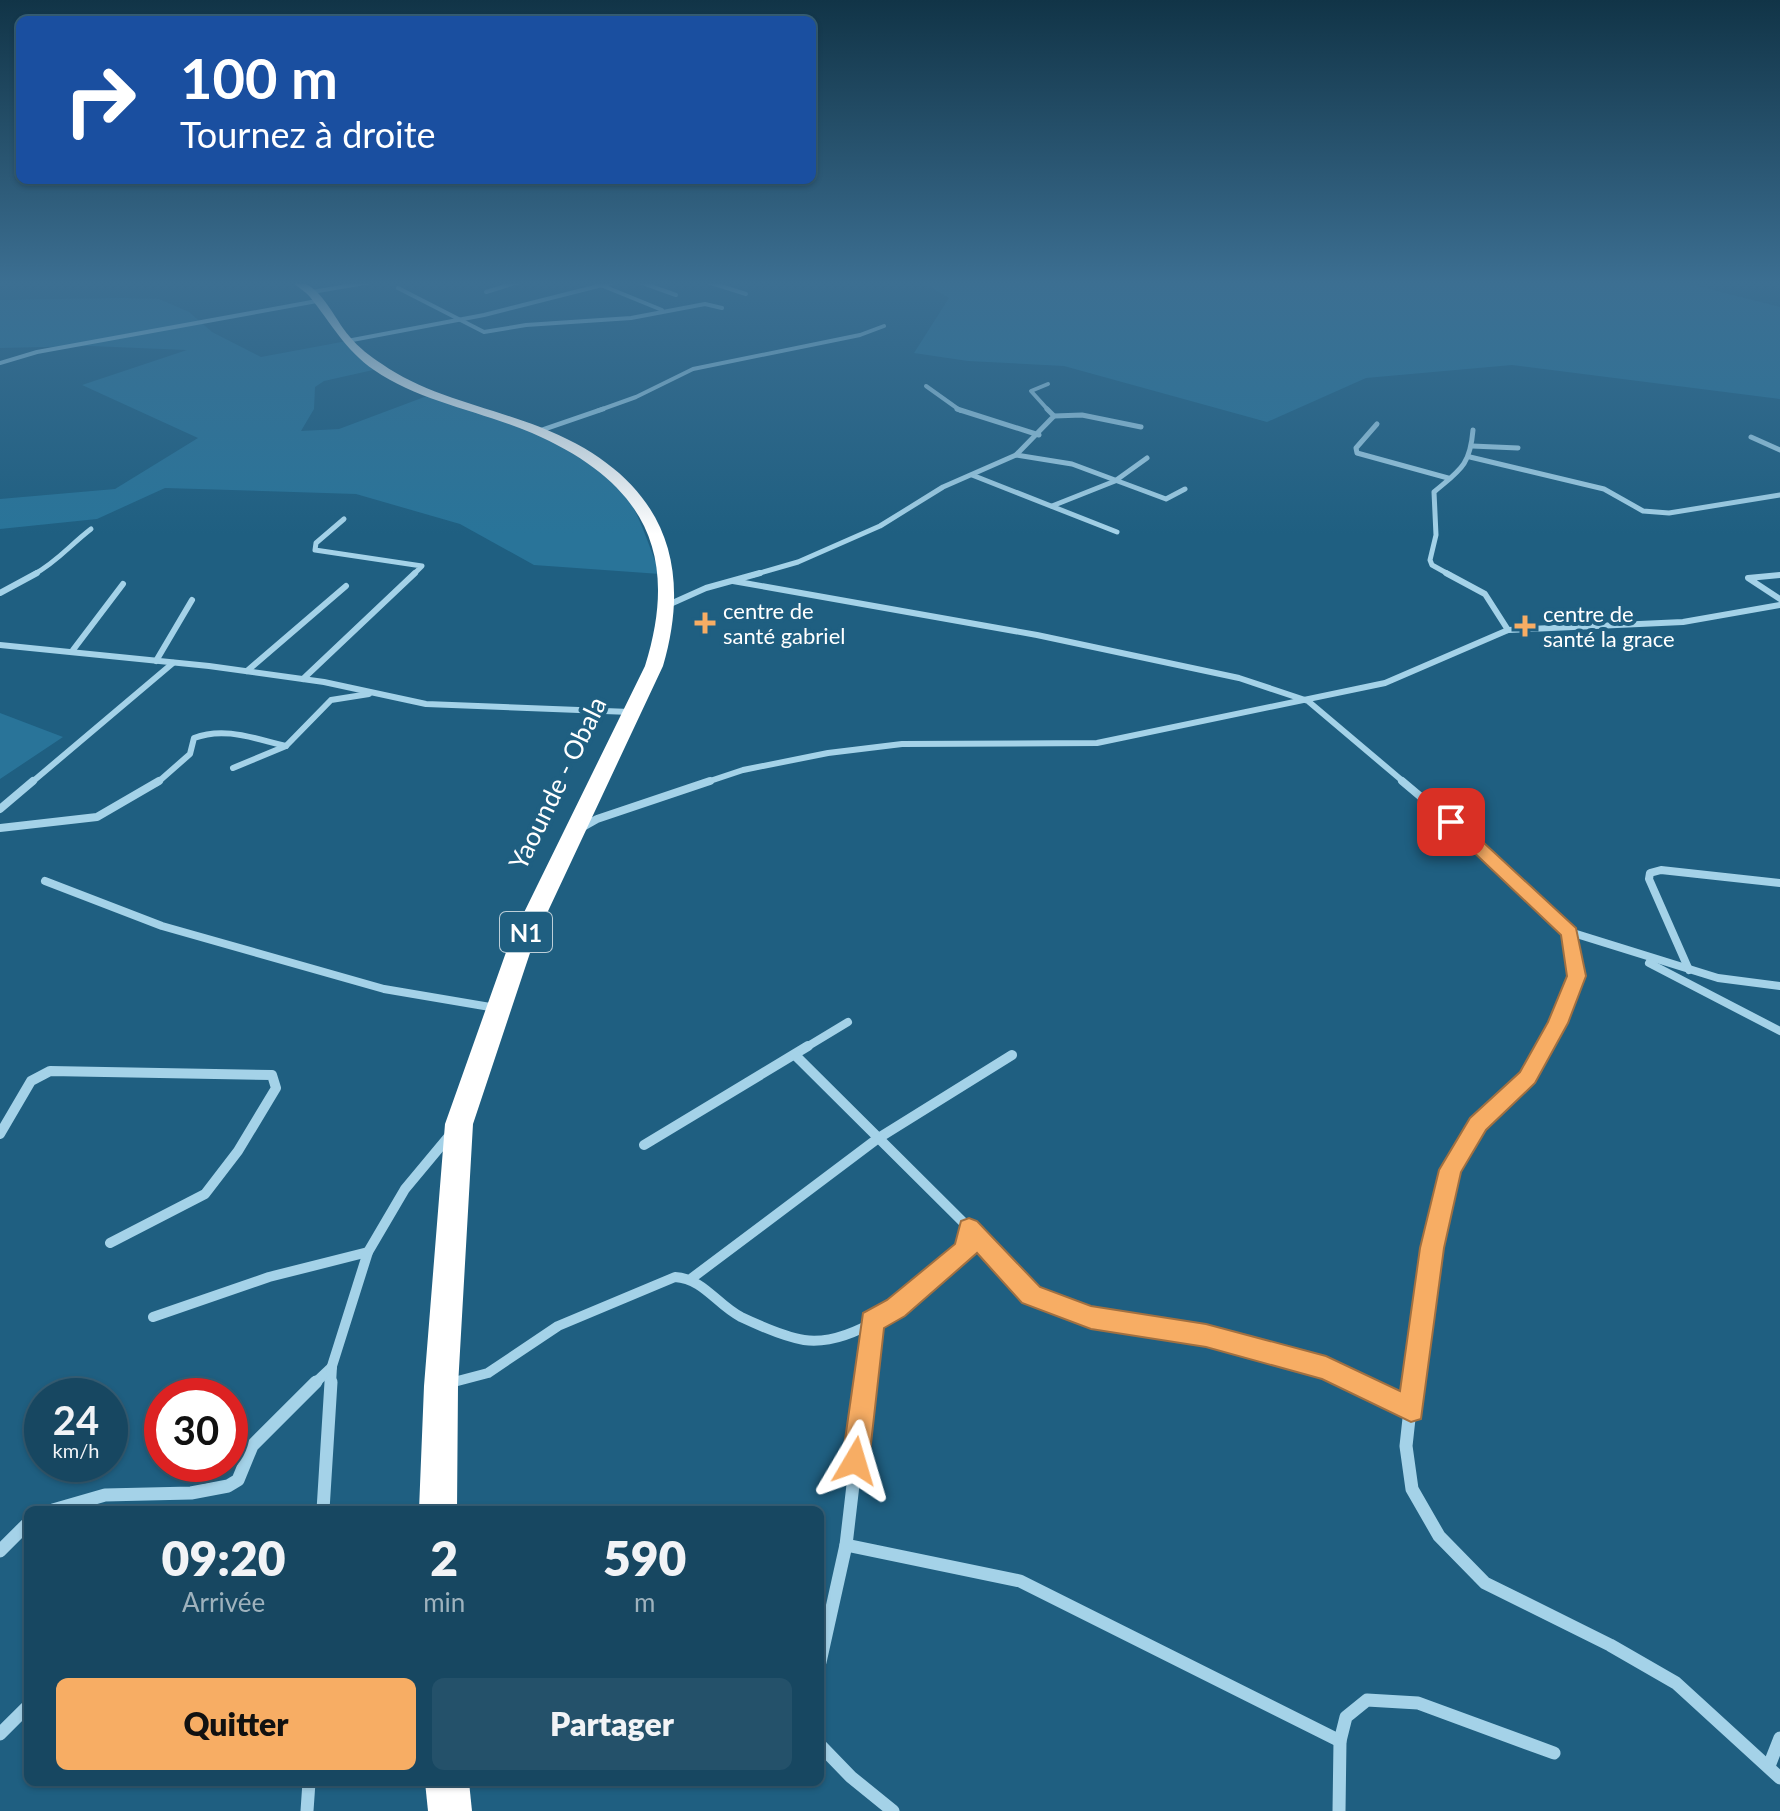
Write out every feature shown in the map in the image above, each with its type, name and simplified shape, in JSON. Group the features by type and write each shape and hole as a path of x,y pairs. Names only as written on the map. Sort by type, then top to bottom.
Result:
{"highway":[{"name":"Yaounde - Obala","path":"377,366 395,377 539,431 601,466 639,501 659,538 668,578 668,605 657,655 635,712 522,941 459,1124 441,1386 438,1506"},
{"path":"447,1786 450,1811"}],"street":[{"path":"539,431 636,397 693,369 710,366"},
{"path":"1048,384 1031,391 1054,416 1082,415 1141,427"},
{"path":"926,386 940,400 1039,435"},
{"path":"668,605 706,588 798,562 843,543 971,475 1016,455 1039,435 1054,416"},
{"path":"1377,424 1356,448 1357,453 1448,478"},
{"path":"1473,430 1470,457 1462,469 1434,492 1436,550 1430,560 1432,565 1485,594 1508,630"},
{"path":"1751,437 1780,450"},
{"path":"1472,446 1518,448"},
{"path":"1016,455 1072,464 1166,499 1185,489"},
{"path":"1470,457 1604,489 1643,511 1669,513 1780,495"},
{"path":"1052,506 1115,481 1147,458"},
{"path":"971,475 1117,532"},
{"path":"303,679 422,566 315,550 316,543 344,519"},
{"path":"0,593 60,560 73,543 91,529"},
{"path":"1780,575 1748,578 1780,602"},
{"path":"733,581 1037,635 1239,678 1308,701 1478,845 1570,932 1689,970 1761,986 1780,986"},
{"path":"73,650 123,584"},
{"path":"247,671 346,586"},
{"path":"156,661 192,600"},
{"path":"577,830 597,819 743,770 828,753 902,744 1097,743 1385,683 1483,638 1508,630 1683,622 1780,602"},
{"path":"0,645 73,650 247,671 454,706 537,705 635,712"},
{"path":"0,809 173,663"},
{"path":"233,768 286,746 331,700 374,693"},
{"path":"0,828 97,817 157,783 190,754 194,738 203,733 218,731 286,746"},
{"path":"1689,970 1649,879 1650,873 1661,870 1780,883"},
{"path":"45,881 162,926 384,989 497,1009"},
{"path":"1570,932 1577,976 1558,1023 1527,1078 1478,1124 1451,1170 1432,1248 1406,1446 1412,1489 1439,1536 1485,1583 1610,1645 1676,1683 1780,1778"},
{"path":"1633,954 1780,1031"},
{"path":"644,1145 848,1022"},
{"path":"795,1055 969,1228 1031,1295 1091,1317 1206,1335 1326,1368 1411,1409"},
{"path":"692,1278 877,1139 1012,1055"},
{"path":"0,1134 31,1081 50,1071 242,1072 272,1075 276,1088 266,1107 205,1194 110,1243"},
{"path":"323,1506 332,1366 368,1252 405,1189 459,1124"},
{"path":"441,1386 488,1373 558,1326 675,1277 692,1278 739,1316 805,1340 849,1334 906,1301 966,1250 969,1228"},
{"path":"153,1317 269,1277 368,1252"},
{"path":"824,1644 846,1545 872,1321"},
{"path":"67,1506 105,1495 191,1493 228,1486 238,1480 252,1446 332,1366"},
{"path":"0,1551 24,1527"},
{"path":"846,1545 1020,1581 1340,1741"},
{"path":"1339,1811 1340,1741 1346,1717 1367,1700 1418,1703 1554,1753"},
{"path":"0,1734 24,1710"},
{"path":"1769,1766 1780,1738"},
{"path":"824,1749 851,1777 893,1811"},
{"path":"307,1811 309,1786"}],"shaded area":[{"path":"140,366 379,366 382,368 324,381 315,387 314,409 301,431 339,429 435,393 485,411 572,451 618,485 636,513 660,574 534,565 460,524 356,494 165,488 97,519 0,529 0,499 115,489 198,438 82,385"},
{"path":"1055,366 1506,366 1366,378 1267,422"},
{"path":"1516,366 1780,366 1780,399"},
{"path":"0,713 63,737 0,779"}],"place":[{"name":"centre de santé gabriel","path":"705,623"},
{"name":"centre de santé la grace","path":"1525,626"}],"route":[{"path":"855,1461 872,1321 896,1308 966,1250 969,1228 1031,1295 1091,1317 1206,1335 1326,1368 1411,1409 1432,1248 1451,1170 1478,1124 1527,1078 1558,1023 1577,976 1570,932 1552,912 1451,822"}]}
